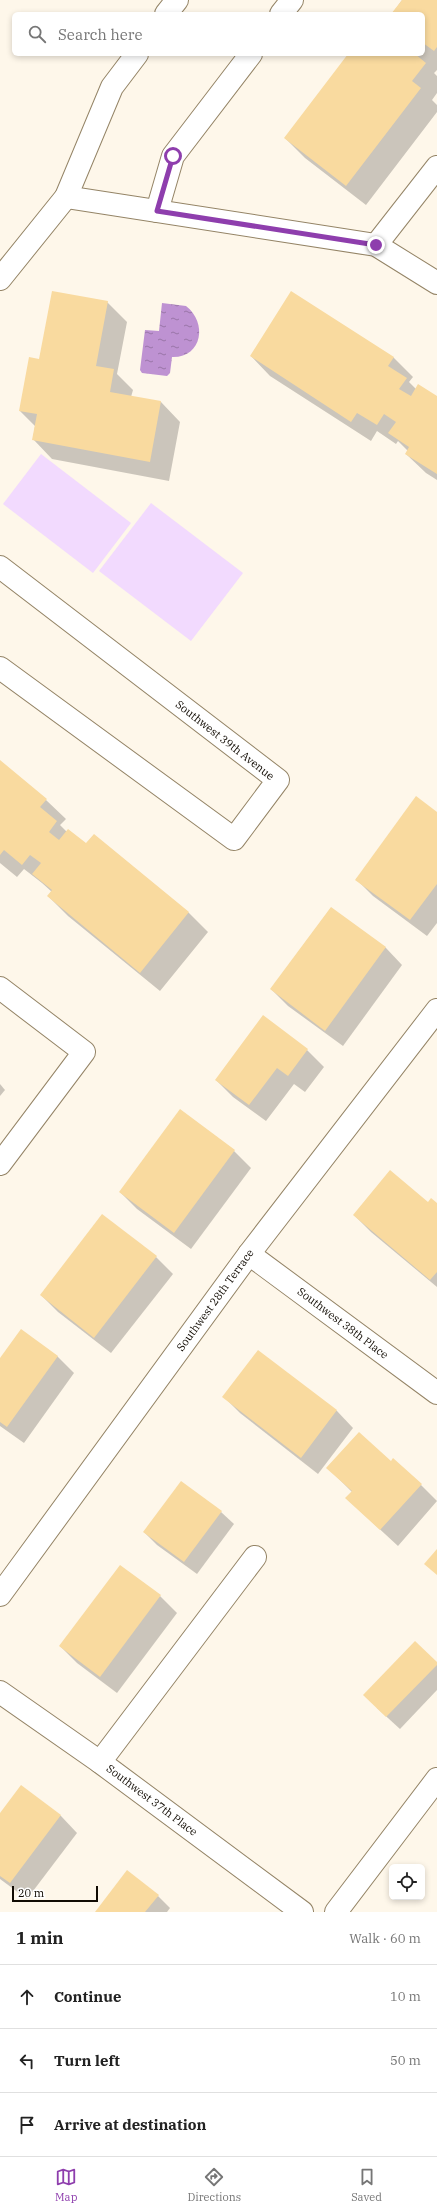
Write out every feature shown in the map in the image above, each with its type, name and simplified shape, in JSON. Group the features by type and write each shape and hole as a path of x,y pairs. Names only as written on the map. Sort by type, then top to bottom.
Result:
{"street":[{"path":"167,12 176,0"},
{"path":"283,12 292,0"},
{"path":"0,278 66,197 112,87 135,56"},
{"path":"157,211 173,156 249,56"},
{"path":"376,245 437,167"},
{"path":"66,197 376,245 437,283"},
{"name":"Southwest 39th Avenue","path":"0,567 278,780 234,839 0,668"},
{"path":"0,988 84,1052 0,1164"},
{"name":"Southwest 28th Terrace","path":"0,1595 249,1254 437,1010"},
{"name":"Southwest 38th Place","path":"249,1254 437,1393"},
{"path":"100,1762 255,1557"},
{"name":"Southwest 37th Place","path":"0,1692 100,1762 293,1909"},
{"path":"336,1912 437,1779"}],"shaded area":[{"path":"41,454 131,523 93,573 3,504"},
{"path":"151,503 243,573 191,641 99,571"}],"water":[{"path":"162,303 186,306 193,313 199,330 195,346 190,352 182,356 172,357 170,373 167,376 142,373 140,370 145,330 159,331"}],"building":[{"path":"402,0 437,0 437,47 434,51 425,44 425,12 393,12"},
{"path":"346,56 417,56 426,63 412,81 421,88 346,186 284,138"},
{"path":"52,291 108,301 96,366 114,369 110,392 161,401 150,462 32,440 37,414 19,411 29,357 39,359"},
{"path":"291,291 394,357 388,366 407,378 399,389 411,396 418,384 437,396 437,474 405,454 409,447 388,433 396,422 384,414 377,425 357,413 351,422 250,356"},
{"path":"0,760 47,799 40,807 57,821 49,832 59,840 68,829 86,843 94,834 189,912 140,973 47,896 52,890 32,874 41,863 30,855 22,865 4,850 0,855"},
{"path":"416,796 437,812 437,884 410,920 355,880"},
{"path":"331,907 386,947 325,1031 270,989"},
{"path":"263,1015 308,1049 288,1076 277,1068 249,1105 215,1080"},
{"path":"180,1109 235,1150 174,1233 119,1192"},
{"path":"390,1170 428,1202 431,1198 437,1203 437,1272 430,1280 353,1215"},
{"path":"102,1214 157,1256 94,1338 40,1295"},
{"path":"21,1329 58,1356 7,1427 0,1422 0,1358"},
{"path":"258,1350 337,1410 301,1458 222,1397"},
{"path":"359,1432 391,1461 393,1458 422,1484 380,1530 345,1498 352,1491 326,1468"},
{"path":"181,1481 222,1511 184,1562 143,1532"},
{"path":"437,1549 437,1575 424,1564"},
{"path":"120,1565 161,1595 100,1677 59,1646"},
{"path":"415,1641 437,1662 437,1665 386,1717 363,1695"},
{"path":"21,1785 61,1815 10,1883 0,1876 0,1813"},
{"path":"127,1870 159,1895 145,1912 95,1912"}],"route":[{"path":"173,156 157,211 376,245"}]}
